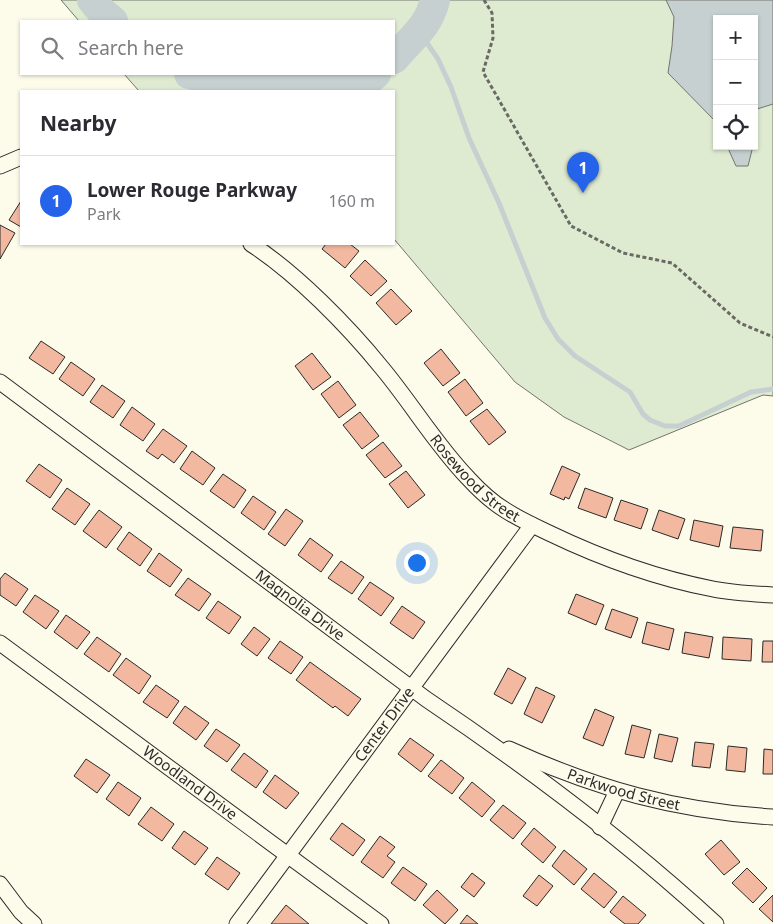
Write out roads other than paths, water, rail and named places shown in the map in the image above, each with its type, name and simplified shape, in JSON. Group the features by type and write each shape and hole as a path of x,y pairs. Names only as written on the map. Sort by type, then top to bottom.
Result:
{"street":[{"path":"0,166 20,157"},
{"name":"Rosewood Street","path":"252,245 288,272 324,305 366,349 468,478 505,510 532,525 600,556 669,579 714,589 773,595"},
{"name":"Magnolia Drive","path":"0,382 411,688 482,737 659,874 716,924"},
{"name":"Center Drive","path":"237,924 532,525"},
{"name":"Woodland Drive","path":"0,643 381,924"},
{"name":"Parkwood Street","path":"482,737 570,776 617,791 679,806 727,814 773,817"},
{"path":"600,827 617,791"},
{"path":"0,884 21,912 34,924"}],"waterway":[{"path":"92,0 112,20"},
{"path":"395,58 424,25 435,0"},
{"path":"415,36 427,43 438,59 451,87 469,138 499,203 545,318 558,339 575,356 630,392 643,414 650,420 665,426 679,426 751,392 773,389"},
{"path":"194,75 231,83 259,84 315,79 342,87 370,79 375,75"}],"place":[{"name":"Lower Rouge Parkway","path":"583,193"}]}
